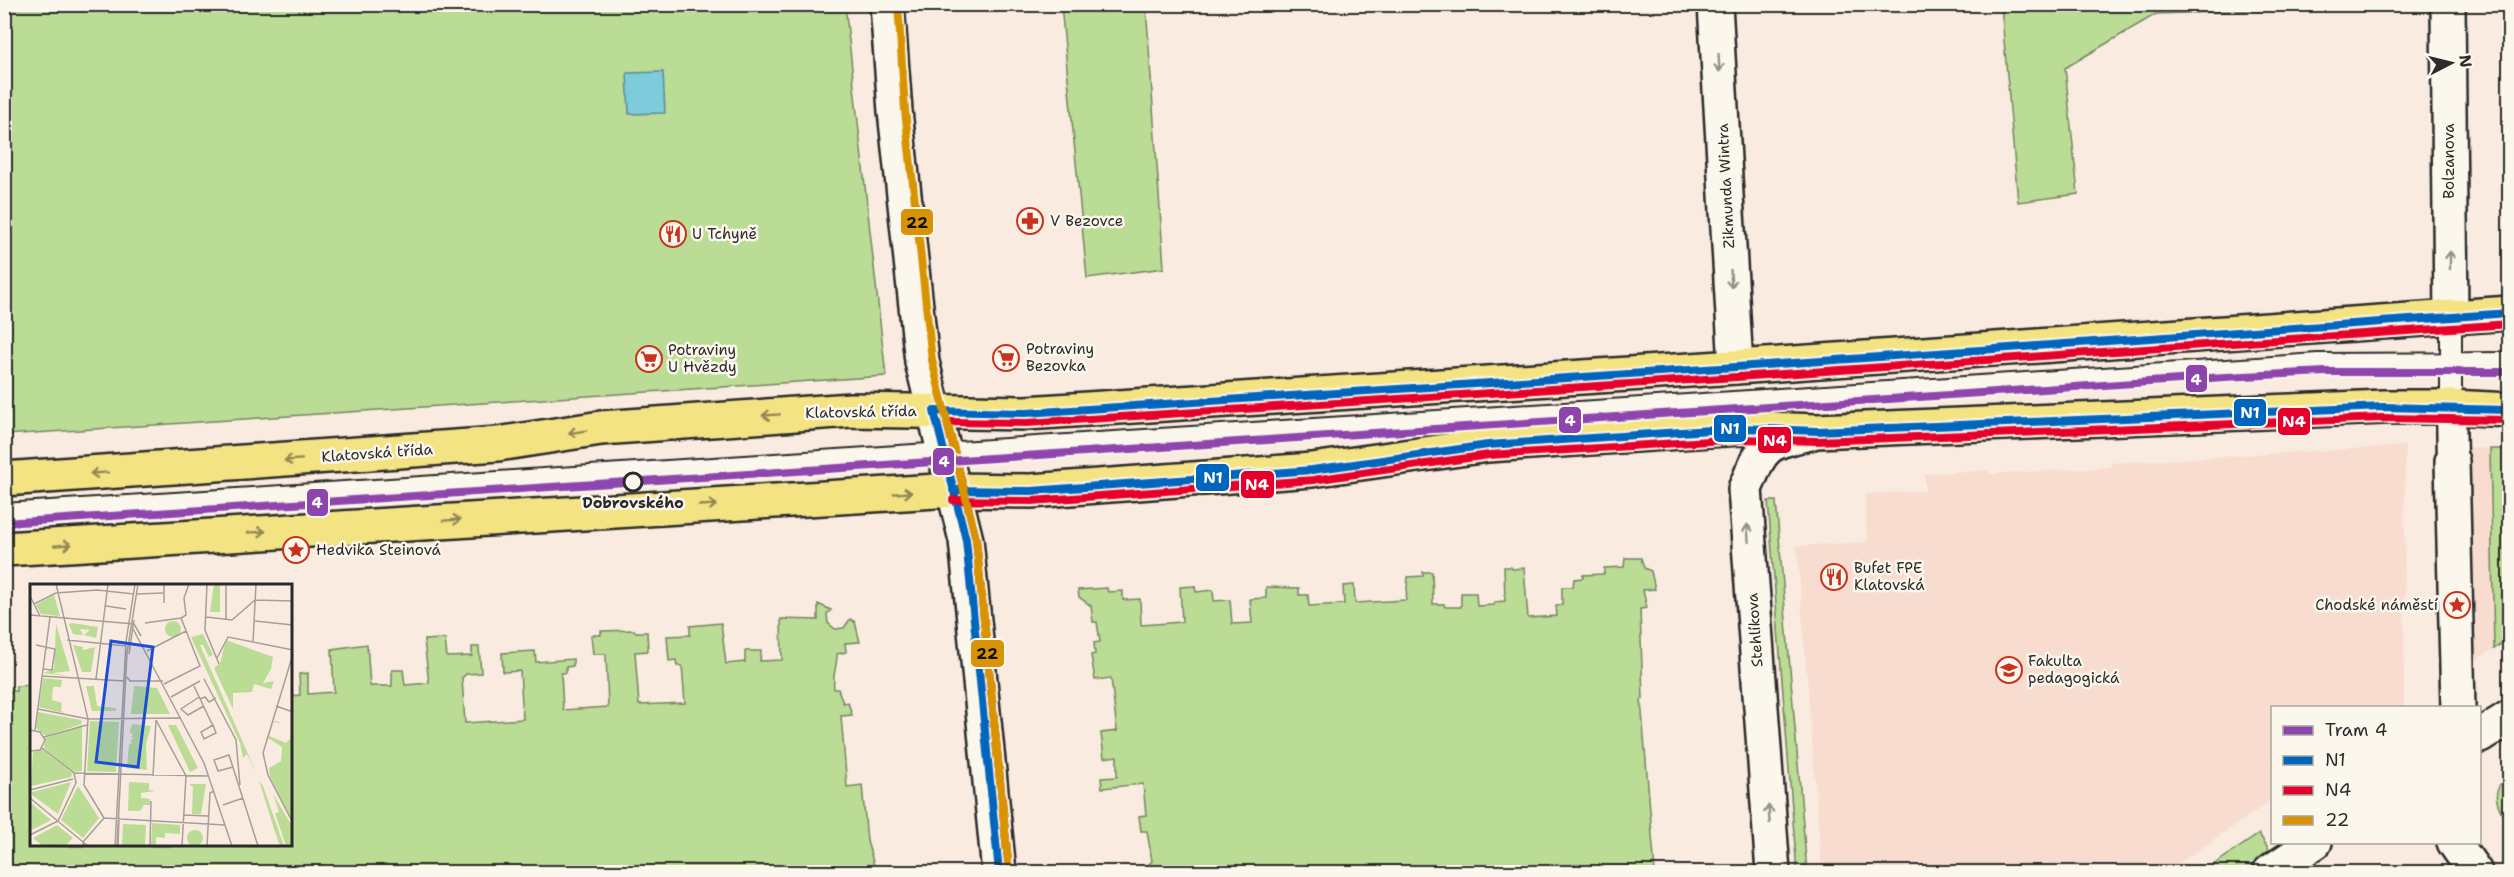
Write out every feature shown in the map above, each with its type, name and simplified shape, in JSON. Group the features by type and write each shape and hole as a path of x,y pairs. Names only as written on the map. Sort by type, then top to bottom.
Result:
{"main road":[{"name":"Klatovská třída","path":"4,479 498,444 601,428 851,410 1026,414 2510,313"},
{"path":"4,549 953,490 1031,491 1312,470 1488,445 1739,415 1817,431 2383,407 2510,410"}],"street":[{"path":"887,4 895,111 919,342 966,540 999,873"},
{"name":"Zikmunda Wintra","path":"1715,4 1736,367"},
{"name":"Bolzanova","path":"2448,4 2451,318"},
{"path":"2451,407 2458,706"},
{"name":"Stehlíkova","path":"1773,873 1744,489 1765,449 1775,441 1817,431"},
{"path":"2481,735 2510,717"},
{"path":"2282,869 2313,844"},
{"path":"2455,844 2475,873"}],"lane":[{"path":"2451,318 2451,407"},
{"path":"4,514 945,453 1739,415 2318,364 2510,363"},
{"path":"1736,367 1739,415"}],"shaded area":[{"path":"2405,446 2404,706 2271,706 2271,801 2166,872 1822,872 1797,546 1867,542 1865,494 1925,491 1925,474 1989,470 1990,474 2110,467 2111,463"},
{"path":"2464,447 2490,449 2494,649 2467,665"}],"green space":[{"path":"2302,4 2302,9 2156,14 2065,68 2078,194 2018,202 2001,5"},
{"path":"5,5 845,5 886,376 5,435"},
{"path":"1061,5 1146,5 1164,268 1087,278"},
{"path":"2490,449 2510,449 2509,638 2494,649"},
{"path":"1768,501 1776,501 1807,872 1797,872"},
{"path":"1625,558 1641,558 1644,568 1651,571 1655,589 1643,590 1647,608 1640,609 1643,699 1641,700 1655,872 1119,872 1119,870 1146,867 1152,861 1147,831 1141,831 1139,816 1146,815 1143,784 1102,788 1101,778 1117,777 1117,756 1104,758 1101,733 1117,731 1111,678 1095,680 1091,655 1095,654 1094,643 1100,642 1097,622 1093,622 1091,606 1079,597 1078,590 1107,588 1108,592 1123,591 1123,600 1140,599 1141,625 1182,622 1180,587 1195,586 1196,592 1213,590 1214,601 1230,600 1232,624 1252,623 1250,599 1266,598 1266,587 1299,588 1299,595 1308,595 1309,606 1344,604 1343,586 1354,585 1355,603 1406,600 1408,577 1423,576 1423,572 1432,572 1433,604 1461,607 1461,593 1476,593 1477,606 1494,605 1495,602 1505,601 1504,567 1511,567 1512,569 1524,568 1528,618 1557,616 1556,606 1562,605 1562,587 1573,587 1574,579 1583,578 1583,575 1604,574 1604,568 1624,567"},
{"path":"818,604 831,610 827,614 828,623 835,629 844,628 850,619 855,622 860,642 845,643 846,652 837,654 834,689 838,689 843,703 848,702 852,715 841,716 847,787 862,785 867,841 874,865 847,868 847,872 5,872 5,692 16,691 16,686 30,685 30,847 292,847 292,696 300,695 299,674 308,673 308,694 334,692 332,649 367,644 370,686 392,686 392,670 403,670 405,685 429,683 424,640 445,639 447,657 472,656 472,647 479,647 481,673 466,674 462,678 465,723 523,719 520,671 503,672 502,653 535,651 536,662 573,659 573,666 566,667 566,673 561,673 563,710 608,707 606,654 593,654 591,635 601,635 601,631 647,632 648,651 635,652 639,705 685,703 682,666 677,666 676,660 669,661 667,636 690,635 690,626 721,623 726,664 745,662 745,651 761,651 760,661 782,660 781,619 818,620"},
{"path":"2509,776 2509,826 2498,806 2496,793 2498,787"},
{"path":"2259,834 2272,854 2245,872 2203,872"}],"water":[{"path":"663,72 665,113 629,114 627,73"}],"tram line":[{"name":"4","path":"4,523 2225,377 2326,372 2510,372"}],"transit line":[{"name":"22","path":"898,4 905,110 932,360 976,539 1009,871"},
{"name":"N1","path":"999,872 966,540 934,411 1026,413 1736,367 2510,313"},
{"name":"N4","path":"1009,871 976,539 947,422 1027,423 2510,324"},
{"name":"N1","path":"953,490 1031,491 1312,470 1488,445 1740,428 1817,431 2383,407 2510,410"},
{"name":"N4","path":"953,500 1032,501 1313,480 1489,455 1740,439 1817,441 2383,418 2509,420"}],"place":[{"name":"V Bezovce","path":"1030,221"},
{"name":"U Tchyně","path":"673,234"},
{"name":"Potraviny Bezovka","path":"1006,358"},
{"name":"Potraviny U Hvězdy","path":"649,359"},
{"name":"Dobrovského","path":"633,482"},
{"name":"Hedvika Steinová","path":"296,550"},
{"name":"Bufet FPE Klatovská","path":"1834,577"},
{"name":"Chodské náměstí","path":"2457,605"},
{"name":"Fakulta pedagogická","path":"2009,670"}]}
